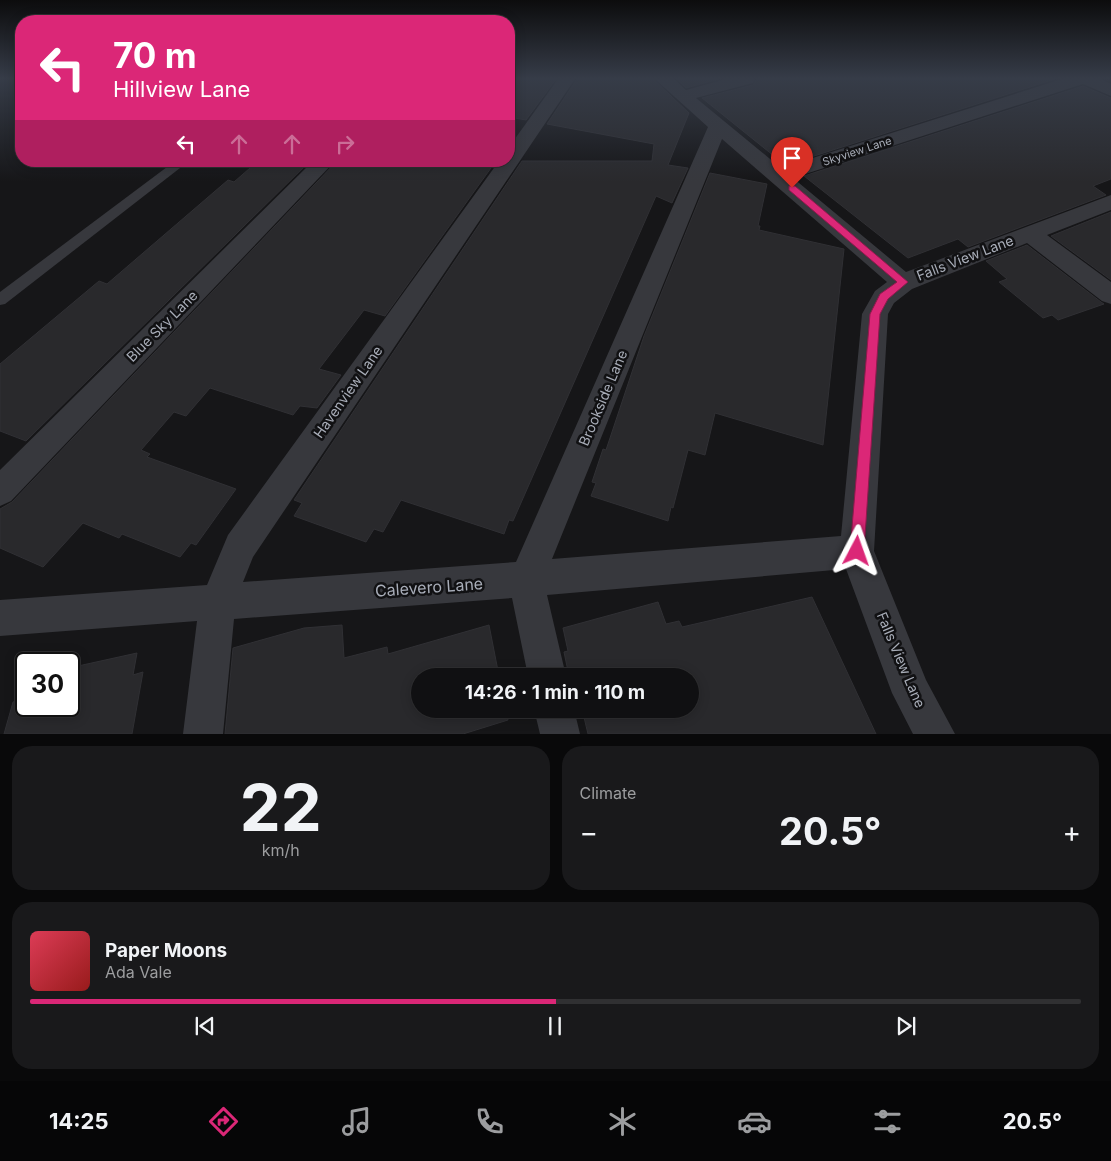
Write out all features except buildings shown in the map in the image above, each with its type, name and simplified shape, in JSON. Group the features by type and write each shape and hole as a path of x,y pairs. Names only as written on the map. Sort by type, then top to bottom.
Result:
{"street":[{"name":"Havenview Lane","path":"515,153 543,113"},
{"path":"703,113 903,282"},
{"name":"Skyview Lane","path":"778,176 973,113"},
{"name":"Brookside Lane","path":"526,579 718,126"},
{"name":"Blue Sky Lane","path":"0,491 319,167"},
{"name":"Havenview Lane","path":"203,734 217,603 240,547 506,167"},
{"name":"Falls View Lane","path":"935,734 912,693 857,551 875,314 884,297 903,282 1108,206"},
{"path":"1029,234 1111,295"},
{"name":"Calevero Lane","path":"0,618 526,579 857,551"},
{"path":"526,579 545,668"},
{"path":"556,718 560,734"}],"lane":[{"path":"0,300 175,167"}],"route":[{"path":"792,188 903,282 884,297 875,314 857,551"}]}
